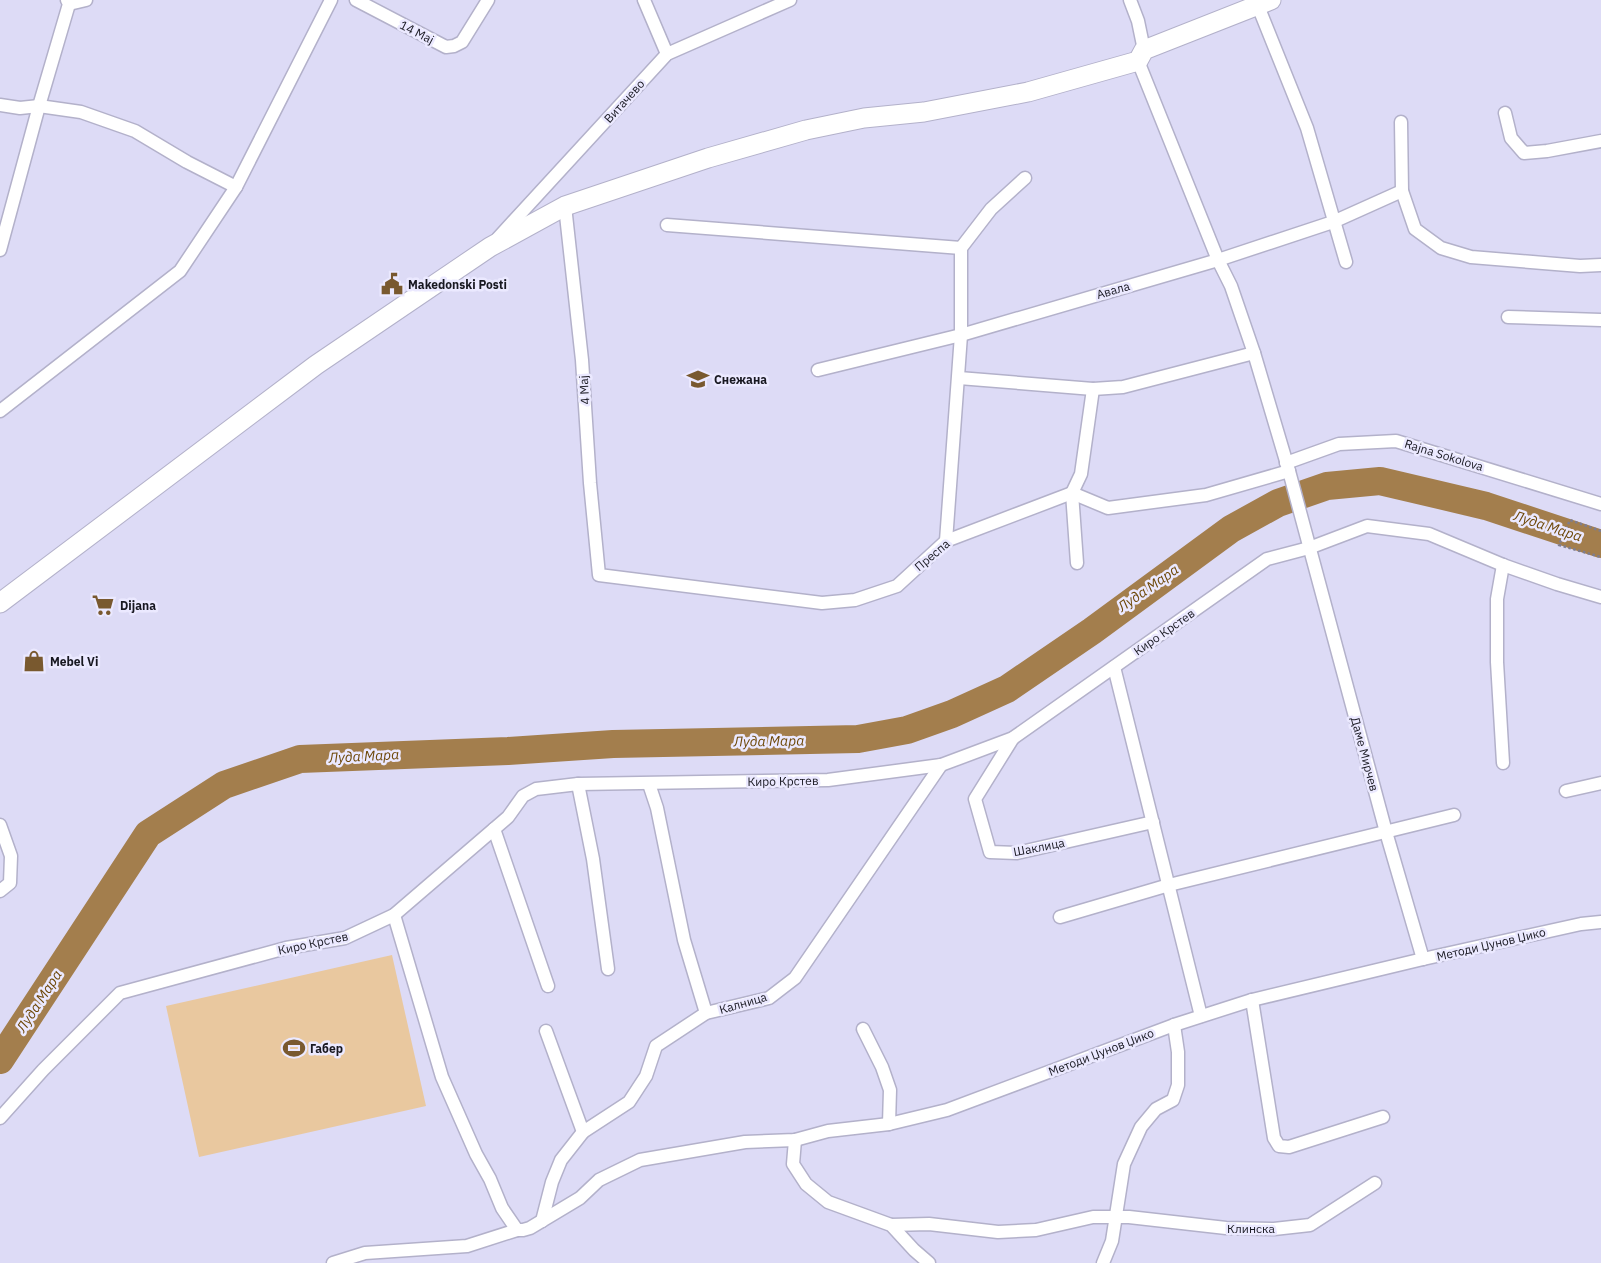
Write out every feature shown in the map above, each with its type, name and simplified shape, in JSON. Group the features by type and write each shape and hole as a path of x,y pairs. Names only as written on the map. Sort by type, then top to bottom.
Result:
{"main road":[{"path":"0,603 316,365 490,247 565,206 708,158 806,130 864,118 924,112 1028,92 1141,55 1264,3"}],"street":[{"path":"0,250 68,2 86,0"},
{"path":"0,411 180,271 236,187 330,0"},
{"name":"14 Мај","path":"356,0 446,47 462,42 488,0"},
{"path":"644,0 667,54"},
{"name":"Витачево","path":"490,247 667,54 790,0"},
{"name":"Даме Мирчев","path":"1130,0 1138,21 1141,55 1218,260 1231,286 1254,353 1288,468 1386,832 1423,959"},
{"path":"1264,3 1307,128 1346,262"},
{"path":"0,104 20,108 39,106 81,112 135,132 236,187"},
{"path":"1504,112 1511,138 1524,153 1547,151 1601,141"},
{"path":"1401,122 1402,191 1416,229 1441,248 1471,258 1580,266 1601,265"},
{"path":"946,540 959,378 961,248 991,209 1025,178"},
{"name":"Авала","path":"818,370 961,335 1218,260 1333,222 1402,191"},
{"name":"4 Мај","path":"565,206 582,360 590,483 599,576"},
{"path":"667,225 961,248"},
{"path":"1508,317 1601,320"},
{"path":"959,378 1093,390 1123,387 1254,353"},
{"path":"1077,563 1072,493 1081,474 1093,390"},
{"name":"Rajna Sokolova","path":"1288,468 1338,444 1396,441 1601,504"},
{"path":"1072,493 1108,508 1206,495 1288,468"},
{"name":"Преспа","path":"599,576 822,603 855,600 897,586 946,540 1072,493"},
{"name":"Киро Крстев","path":"0,1118 43,1070 120,993 286,948 345,938 394,915 508,817 523,796 536,789 578,784 828,780 941,765 1012,738 1267,559 1309,548 1367,526 1429,534 1504,565 1601,597"},
{"path":"1503,763 1497,599 1504,565"},
{"path":"1114,667 1201,1016"},
{"name":"Шаклица","path":"1012,738 975,799 990,852 1017,853 1153,822"},
{"name":"Калница","path":"542,1221 552,1182 561,1160 583,1132 630,1102 646,1076 656,1046 706,1013 768,998 795,978 941,765"},
{"path":"1566,791 1601,783"},
{"path":"578,784 593,859 608,969"},
{"path":"649,784 657,808 684,940 706,1013"},
{"path":"1060,917 1169,886 1454,815"},
{"path":"0,825 10,856 10,883 0,891"},
{"path":"494,829 548,986"},
{"path":"394,915 442,1077 502,1208 517,1230"},
{"name":"Методи Џунов Џико","path":"333,1263 365,1254 466,1246 517,1230 530,1228 580,1198 599,1180 640,1160 745,1142 795,1140 828,1131 889,1124 947,1110 1174,1025 1252,1000 1423,959 1581,924 1601,922"},
{"path":"1252,1000 1274,1138 1279,1146 1289,1147 1383,1117"},
{"path":"1103,1263 1112,1241 1124,1164 1141,1127 1156,1110 1173,1100 1178,1085 1178,1052 1174,1025"},
{"path":"863,1029 882,1066 890,1090 889,1124"},
{"path":"546,1032 583,1132"},
{"path":"795,1140 793,1164 806,1184 828,1202 891,1225 929,1263"},
{"name":"Клинска","path":"891,1225 929,1224 998,1232 1036,1230 1093,1218 1129,1217 1226,1228 1274,1229 1310,1225 1375,1184"}],"path":[{"path":"1601,531 1570,520 1560,545 1601,558"}],"shaded area":[{"name":"Габер","path":"392,955 426,1106 199,1157 166,1006"}],"waterway":[{"name":"Луда Мара","path":"0,1060 148,834 224,785 300,759 508,751 613,744 858,739 907,730 952,714 1007,689 1092,631 1231,529 1278,503 1327,486 1380,481 1486,506 1601,544"}],"place":[{"name":"Makedonski Posti","path":"392,284"},
{"name":"Снежана","path":"698,379"},
{"name":"Dijana","path":"103,605"},
{"name":"Mebel Vi","path":"34,661"},
{"name":"Габер","path":"294,1048"}]}
